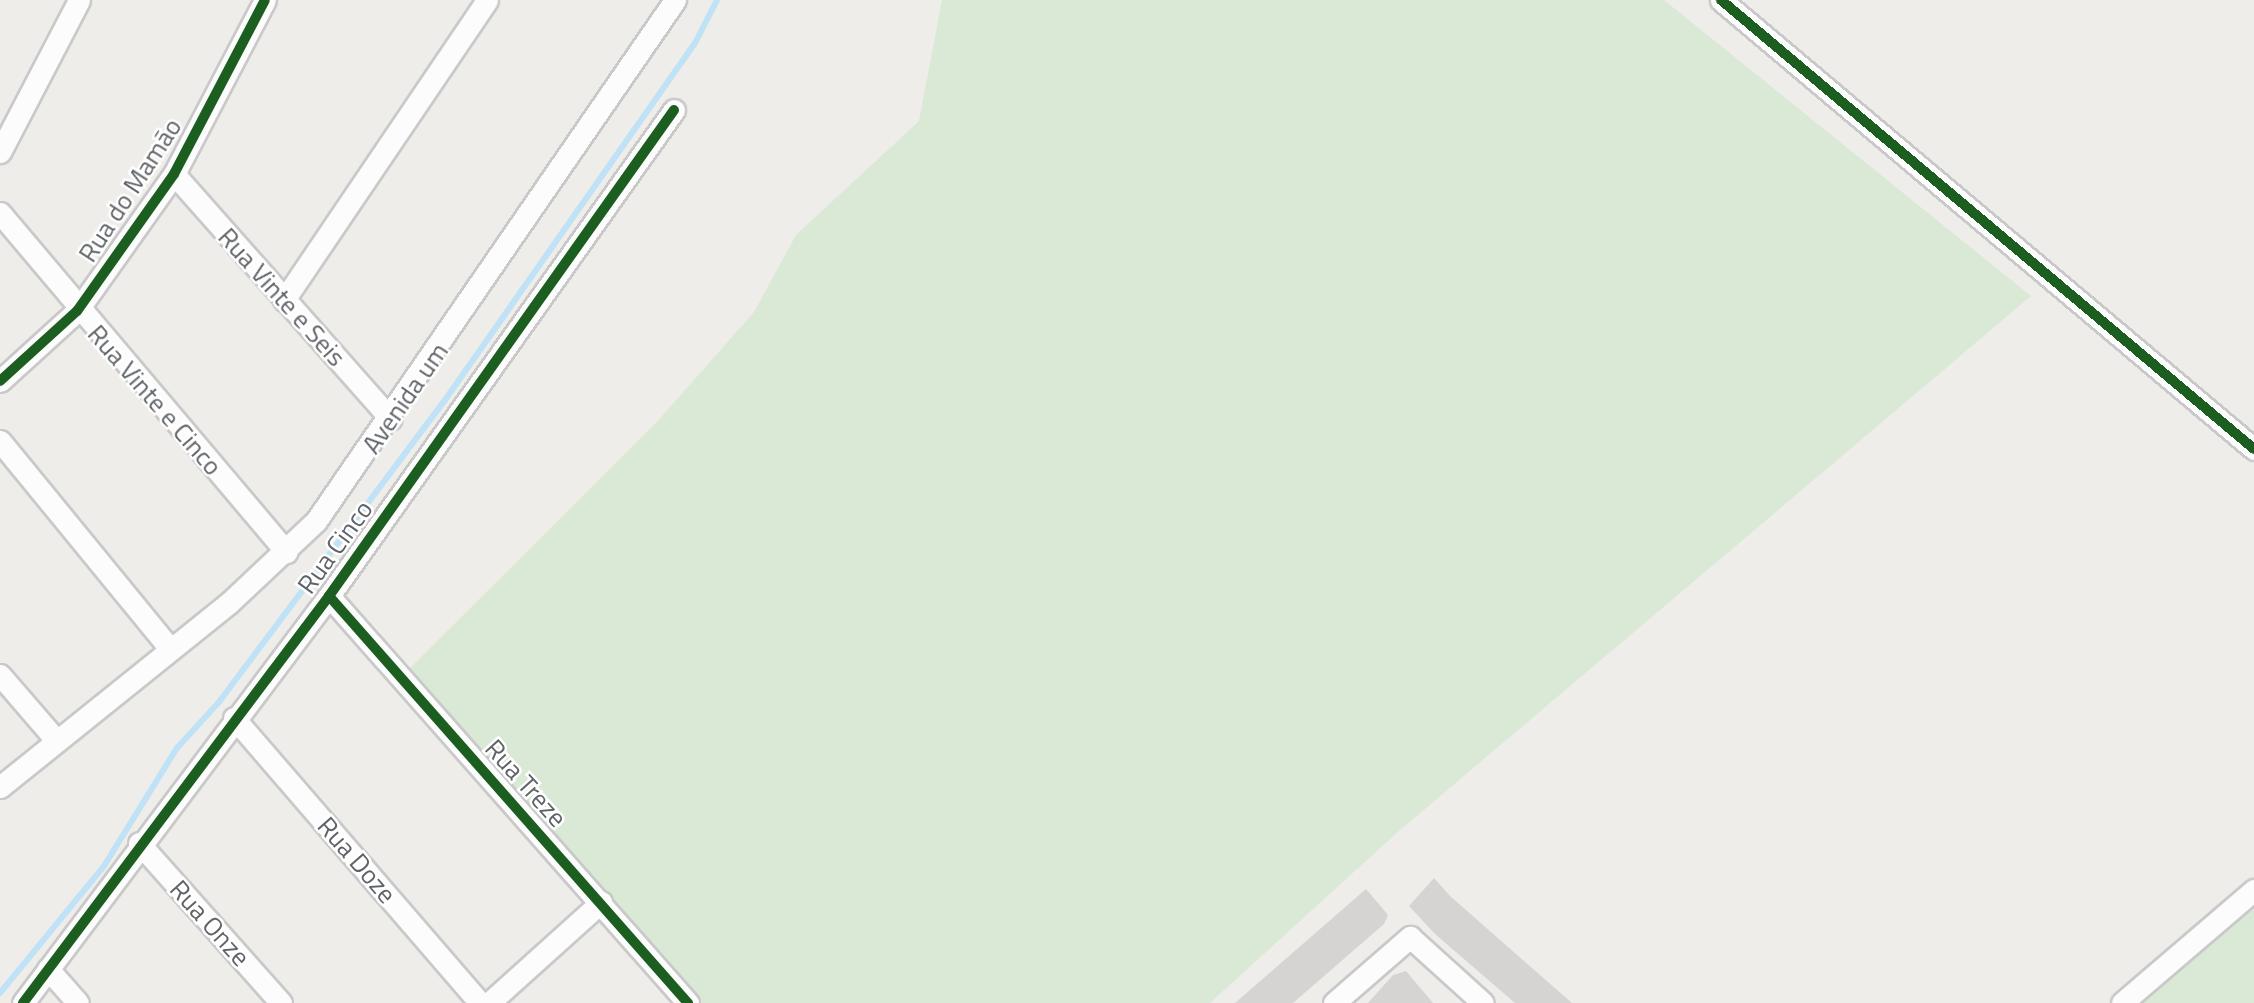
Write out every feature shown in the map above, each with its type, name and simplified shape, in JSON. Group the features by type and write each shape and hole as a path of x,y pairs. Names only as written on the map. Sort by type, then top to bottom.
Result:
{"street":[{"path":"0,152 79,0"},
{"name":"Rua do Mamão","path":"0,381 77,311 173,174 265,0"},
{"path":"284,300 487,0"},
{"name":"Avenida um","path":"0,787 286,552 391,419 676,0"},
{"path":"1721,0 2254,449"},
{"name":"Rua Cinco","path":"23,1003 139,843 329,596 674,110"},
{"name":"Rua Vinte e Seis","path":"173,174 391,419"},
{"name":"Rua Vinte e Cinco","path":"0,213 77,311 286,552"},
{"path":"0,441 170,649"},
{"name":"Rua Treze","path":"329,596 688,1003"},
{"path":"0,675 57,741"},
{"name":"Rua Doze","path":"234,718 480,1003"},
{"name":"Rua Onze","path":"139,843 281,1003"},
{"path":"2122,1003 2254,890"},
{"path":"489,1003 601,902"},
{"path":"1334,1003 1410,937 1483,1003"},
{"path":"48,970 78,1003"}],"green space":[{"path":"942,0 1664,0 2031,296 1400,830 1210,1003 682,1003 409,669 656,423 754,312 796,235 919,121"},
{"path":"2254,894 2254,1003 2125,1003"}],"building":[{"path":"1434,878 1450,896 1572,1003 1515,1003 1435,934 1409,906"},
{"path":"1366,889 1388,915 1384,924 1293,1003 1235,1003"},
{"path":"1406,971 1433,1003 1368,1003 1393,975"}],"waterway":[{"path":"0,993 104,866 177,748 219,702 445,400 694,45 717,0"}],"cycle path":[{"path":"0,381 77,311 174,174 265,0"},
{"path":"1721,0 2254,449"},
{"path":"23,1003 329,596 674,110"},
{"path":"329,596 688,1003"}]}
